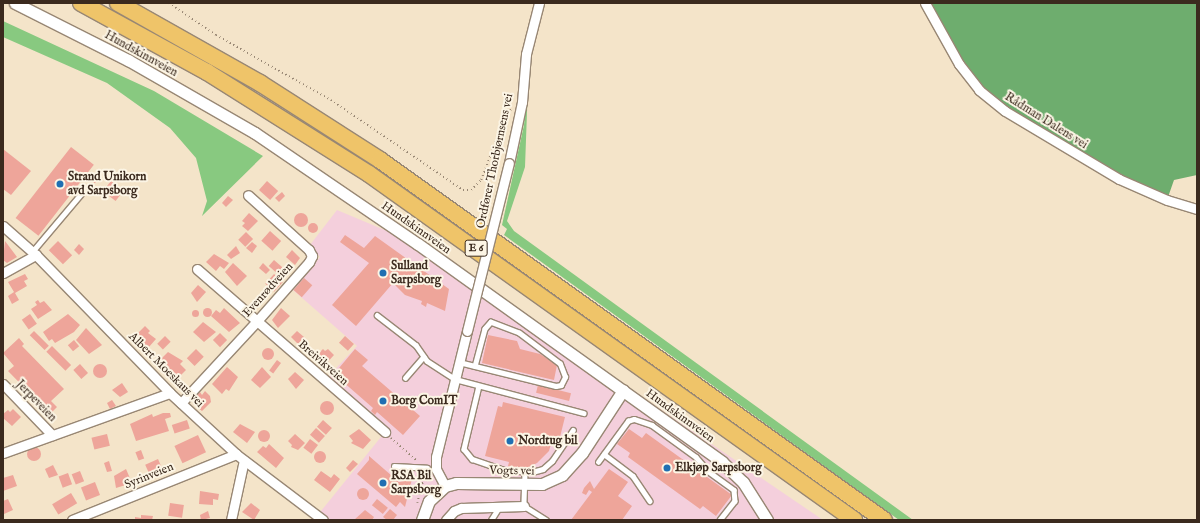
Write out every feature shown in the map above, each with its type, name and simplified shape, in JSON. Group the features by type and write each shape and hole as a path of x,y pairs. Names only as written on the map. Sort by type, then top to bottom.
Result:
{"highway":[{"name":"E 6","path":"80,3 207,72 369,174 854,520"},
{"name":"E 6","path":"118,3 253,79 374,155 884,520"}],"street":[{"name":"Hundskinnveien","path":"15,3 128,60 255,133 418,244 722,462 743,482 767,520"},
{"name":"Ordfører Thorbjørnsens vei","path":"445,486 436,469 436,457 509,163 522,96 526,54 539,3"},
{"name":"Rådman Dalens vei","path":"925,3 959,64 980,90 1004,111 1119,179 1166,200 1197,209"},
{"name":"Evenrødveien","path":"181,403 257,321 309,262 312,256 309,250 248,195"},
{"name":"Albert Moeskaus vei","path":"3,226 34,253 170,393 236,454 323,520"},
{"path":"3,273 34,253"},
{"name":"Breivikveien","path":"197,269 385,432"},
{"name":"Jerpeveien","path":"3,384 52,436"},
{"name":"Vogts vei","path":"445,486 456,483 525,479 542,484 567,471 582,453 623,390"},
{"path":"3,453 170,393"},
{"name":"Syrinveien","path":"72,520 236,454"},
{"path":"231,520 244,460"},
{"path":"422,520 429,501 445,486"},
{"path":"446,520 454,511 461,508 524,506"}],"lane":[{"path":"34,253 81,194"},
{"path":"377,315 416,345 423,357 455,379 584,413"},
{"path":"459,362 475,366 556,386 561,384 565,377 560,364 519,333 491,322 485,329 475,366"},
{"path":"405,378 423,357"},
{"path":"479,386 464,449 467,455 525,479"},
{"path":"598,462 628,421 634,419 652,425 696,457 708,471 734,490 735,501 720,520"},
{"path":"525,479 552,462 573,430"},
{"path":"604,454 633,476 650,501"},
{"path":"394,466 427,468"},
{"path":"525,479 524,506 546,520"},
{"path":"491,520 499,507"}],"path":[{"path":"169,3 216,35 332,100 466,190 476,187 481,180 506,115 522,96"},
{"path":"385,432 427,468"}],"shaded area":[{"path":"337,210 418,244 823,520 323,520 317,516 385,432 325,380 357,346 293,290 320,257 310,245"}],"green space":[{"path":"925,3 1197,3 1197,175 1174,180 1167,200 1119,179 979,90"},
{"path":"3,21 154,91 263,156 202,216 207,201 196,158 170,128 107,83 3,37"},
{"path":"528,85 525,167 507,221 514,231 913,520 899,520 504,235 507,229 502,225 524,125"}],"building":[{"name":"Strand Unikorn avd Sarpsborg","path":"71,147 94,165 38,236 16,218"},
{"path":"3,149 31,171 11,195 3,189"},
{"path":"97,171 102,175 95,183 90,180"},
{"path":"111,181 124,191 116,201 103,191"},
{"path":"267,181 278,191 270,200 259,190"},
{"path":"282,192 285,196 279,202 275,198"},
{"path":"228,196 233,200 226,207 222,203"},
{"path":"249,213 258,221 248,231 242,226 245,223 242,221"},
{"path":"298,213 304,213 308,217 308,223 304,227 298,227 294,223 294,217"},
{"path":"311,223 315,223 317,224 317,232 311,233 308,230 308,226"},
{"path":"270,231 281,241 272,251 261,241"},
{"path":"246,232 253,239 245,247 238,240"},
{"path":"345,235 364,248 375,236 449,289 445,311 427,303 426,307 421,304 422,301 405,295 393,283 356,326 332,305 369,263 340,242"},
{"path":"5,241 17,257 7,263 3,260"},
{"path":"58,241 72,255 63,264 49,250"},
{"path":"252,242 257,246 252,253 246,248"},
{"path":"79,244 84,249 79,255 74,250"},
{"path":"236,246 240,253 231,259 227,255"},
{"path":"292,250 300,258 295,265 286,257"},
{"path":"214,254 229,263 224,269 220,266 216,271 206,262"},
{"path":"274,260 282,267 277,273 269,266"},
{"path":"233,263 247,276 237,286 225,272"},
{"path":"263,263 270,270 266,274 259,268"},
{"path":"25,274 28,279 24,281 27,286 15,293 19,300 12,304 8,296 14,292 8,282"},
{"path":"274,274 283,282 274,292 265,284"},
{"path":"304,278 312,285 302,297 294,290"},
{"path":"198,285 206,292 197,302 191,293"},
{"path":"38,300 40,303 44,301 52,310 38,319 31,309 37,305 35,302"},
{"path":"207,307 212,312 207,317 202,312"},
{"path":"224,308 240,323 229,332 211,316 216,310 220,313"},
{"path":"281,308 290,316 278,328 272,320"},
{"path":"195,309 198,310 198,316 195,317 192,316 191,313 192,310"},
{"path":"30,314 37,324 29,330 22,320"},
{"path":"68,314 80,325 74,332 55,343 52,339 49,341 43,332"},
{"path":"203,322 216,332 204,342 193,332"},
{"path":"145,326 150,331 148,333 156,339 148,348 136,335"},
{"path":"86,328 102,345 89,354 76,340"},
{"path":"34,331 49,346 45,350 30,335"},
{"path":"297,331 304,337 298,344 291,337"},
{"path":"220,333 227,340 220,347 213,340"},
{"path":"488,335 517,341 520,349 540,354 557,365 554,380 482,363"},
{"path":"165,336 171,342 163,349 157,344"},
{"path":"345,336 354,344 348,351 339,343"},
{"path":"19,338 24,344 22,346 64,389 51,401 57,407 50,414 8,371 14,366 3,353"},
{"path":"74,340 79,346 73,351 68,345"},
{"path":"52,346 71,365 65,371 46,352"},
{"path":"270,348 273,349 273,359 266,360 263,359 262,352 263,349"},
{"path":"196,349 204,357 195,366 187,358"},
{"path":"323,349 325,351 328,349 334,355 324,366 315,357"},
{"path":"355,349 368,360 362,366 420,416 403,435 377,412 375,415 371,411 373,408 334,374"},
{"path":"168,352 183,361 180,364 186,370 178,378 160,360"},
{"path":"277,360 281,363 273,373 269,370"},
{"path":"80,364 88,373 81,379 73,370"},
{"path":"100,364 105,366 107,371 105,376 100,378 95,376 93,371 95,366"},
{"path":"227,367 238,377 229,391 226,389 222,394 212,384"},
{"path":"262,367 271,377 260,388 251,380"},
{"path":"295,372 304,380 296,389 288,379"},
{"path":"122,383 128,392 120,397 112,390"},
{"path":"538,385 571,393 569,401 536,393"},
{"path":"205,391 210,396 211,402 202,411 193,404 193,399 200,392 202,395"},
{"path":"112,400 116,406 110,409 107,403"},
{"path":"327,401 332,403 334,408 332,413 327,415 322,413 320,408 322,403"},
{"path":"503,402 565,417 559,441 552,440 549,451 537,463 529,467 511,467 508,466 509,462 485,456 498,406 502,407"},
{"path":"13,409 21,417 12,426 3,418 3,414 8,410 10,412"},
{"path":"163,413 170,413 171,417 165,419 169,431 136,441 130,424 152,414 153,417"},
{"path":"187,420 190,429 175,434 172,425"},
{"path":"323,420 332,428 326,435 317,427"},
{"path":"240,424 255,432 247,443 233,432"},
{"path":"316,428 325,436 319,443 310,435"},
{"path":"359,429 371,440 363,449 351,443 353,441 349,436"},
{"path":"629,429 642,438 646,433 732,495 716,516 703,506 700,509 628,457 630,453 617,444"},
{"path":"266,430 269,431 269,441 262,442 259,441 258,434 259,431"},
{"path":"107,434 110,446 94,450 91,438"},
{"path":"295,434 305,443 298,450 291,447 292,445 288,441"},
{"path":"198,435 206,452 182,463 174,446"},
{"path":"310,439 318,445 311,454 303,448"},
{"path":"269,444 284,458 276,468 257,452 263,446 266,448"},
{"path":"34,447 39,449 41,454 39,459 34,461 29,459 27,454 29,449"},
{"path":"141,450 144,458 139,461 135,452"},
{"path":"318,451 322,451 326,457 322,463 318,463 314,459 314,455"},
{"path":"369,456 399,482 412,479 405,507 400,502 396,507 357,474 369,460"},
{"path":"158,459 163,470 150,476 145,465"},
{"path":"353,460 358,464 350,472 346,468"},
{"path":"109,461 112,471 107,472 104,463"},
{"path":"53,465 58,475 49,478 45,469"},
{"path":"126,469 132,483 116,488 114,476"},
{"path":"609,469 628,482 618,496 632,506 622,520 571,520 592,492 589,490 586,495 582,493 584,488 590,481 594,489"},
{"path":"80,471 84,481 76,485 72,474"},
{"path":"321,471 331,478 334,474 340,479 330,492 314,480"},
{"path":"68,473 72,484 63,488 59,476"},
{"path":"13,475 17,486 3,491 3,478"},
{"path":"95,482 100,495 86,500 81,487"},
{"path":"361,488 365,488 369,494 365,500 361,500 357,496 357,492"},
{"path":"200,491 219,494 218,500 213,499 213,505 199,504"},
{"path":"71,493 77,503 58,515 52,504"},
{"path":"8,499 13,510 4,514 3,501"},
{"path":"377,499 388,508 383,514 372,505"},
{"path":"170,503 184,505 182,518 168,516"},
{"path":"251,503 260,510 254,520 242,512"},
{"path":"390,509 397,515 393,520 387,520 383,517"},
{"path":"365,510 374,517 372,520 354,520"},
{"path":"208,511 210,518 201,520 200,515"},
{"path":"141,515 153,516 152,520 135,520 135,517 141,518"}],"place":[{"name":"Strand Unikorn avd Sarpsborg","path":"60,184"},
{"name":"Sulland Sarpsborg","path":"383,273"},
{"name":"Borg ComIT","path":"383,401"},
{"name":"Nordtug bil","path":"510,441"},
{"name":"Elkjøp Sarpsborg","path":"667,468"},
{"name":"RSA Bil Sarpsborg","path":"383,483"}]}
